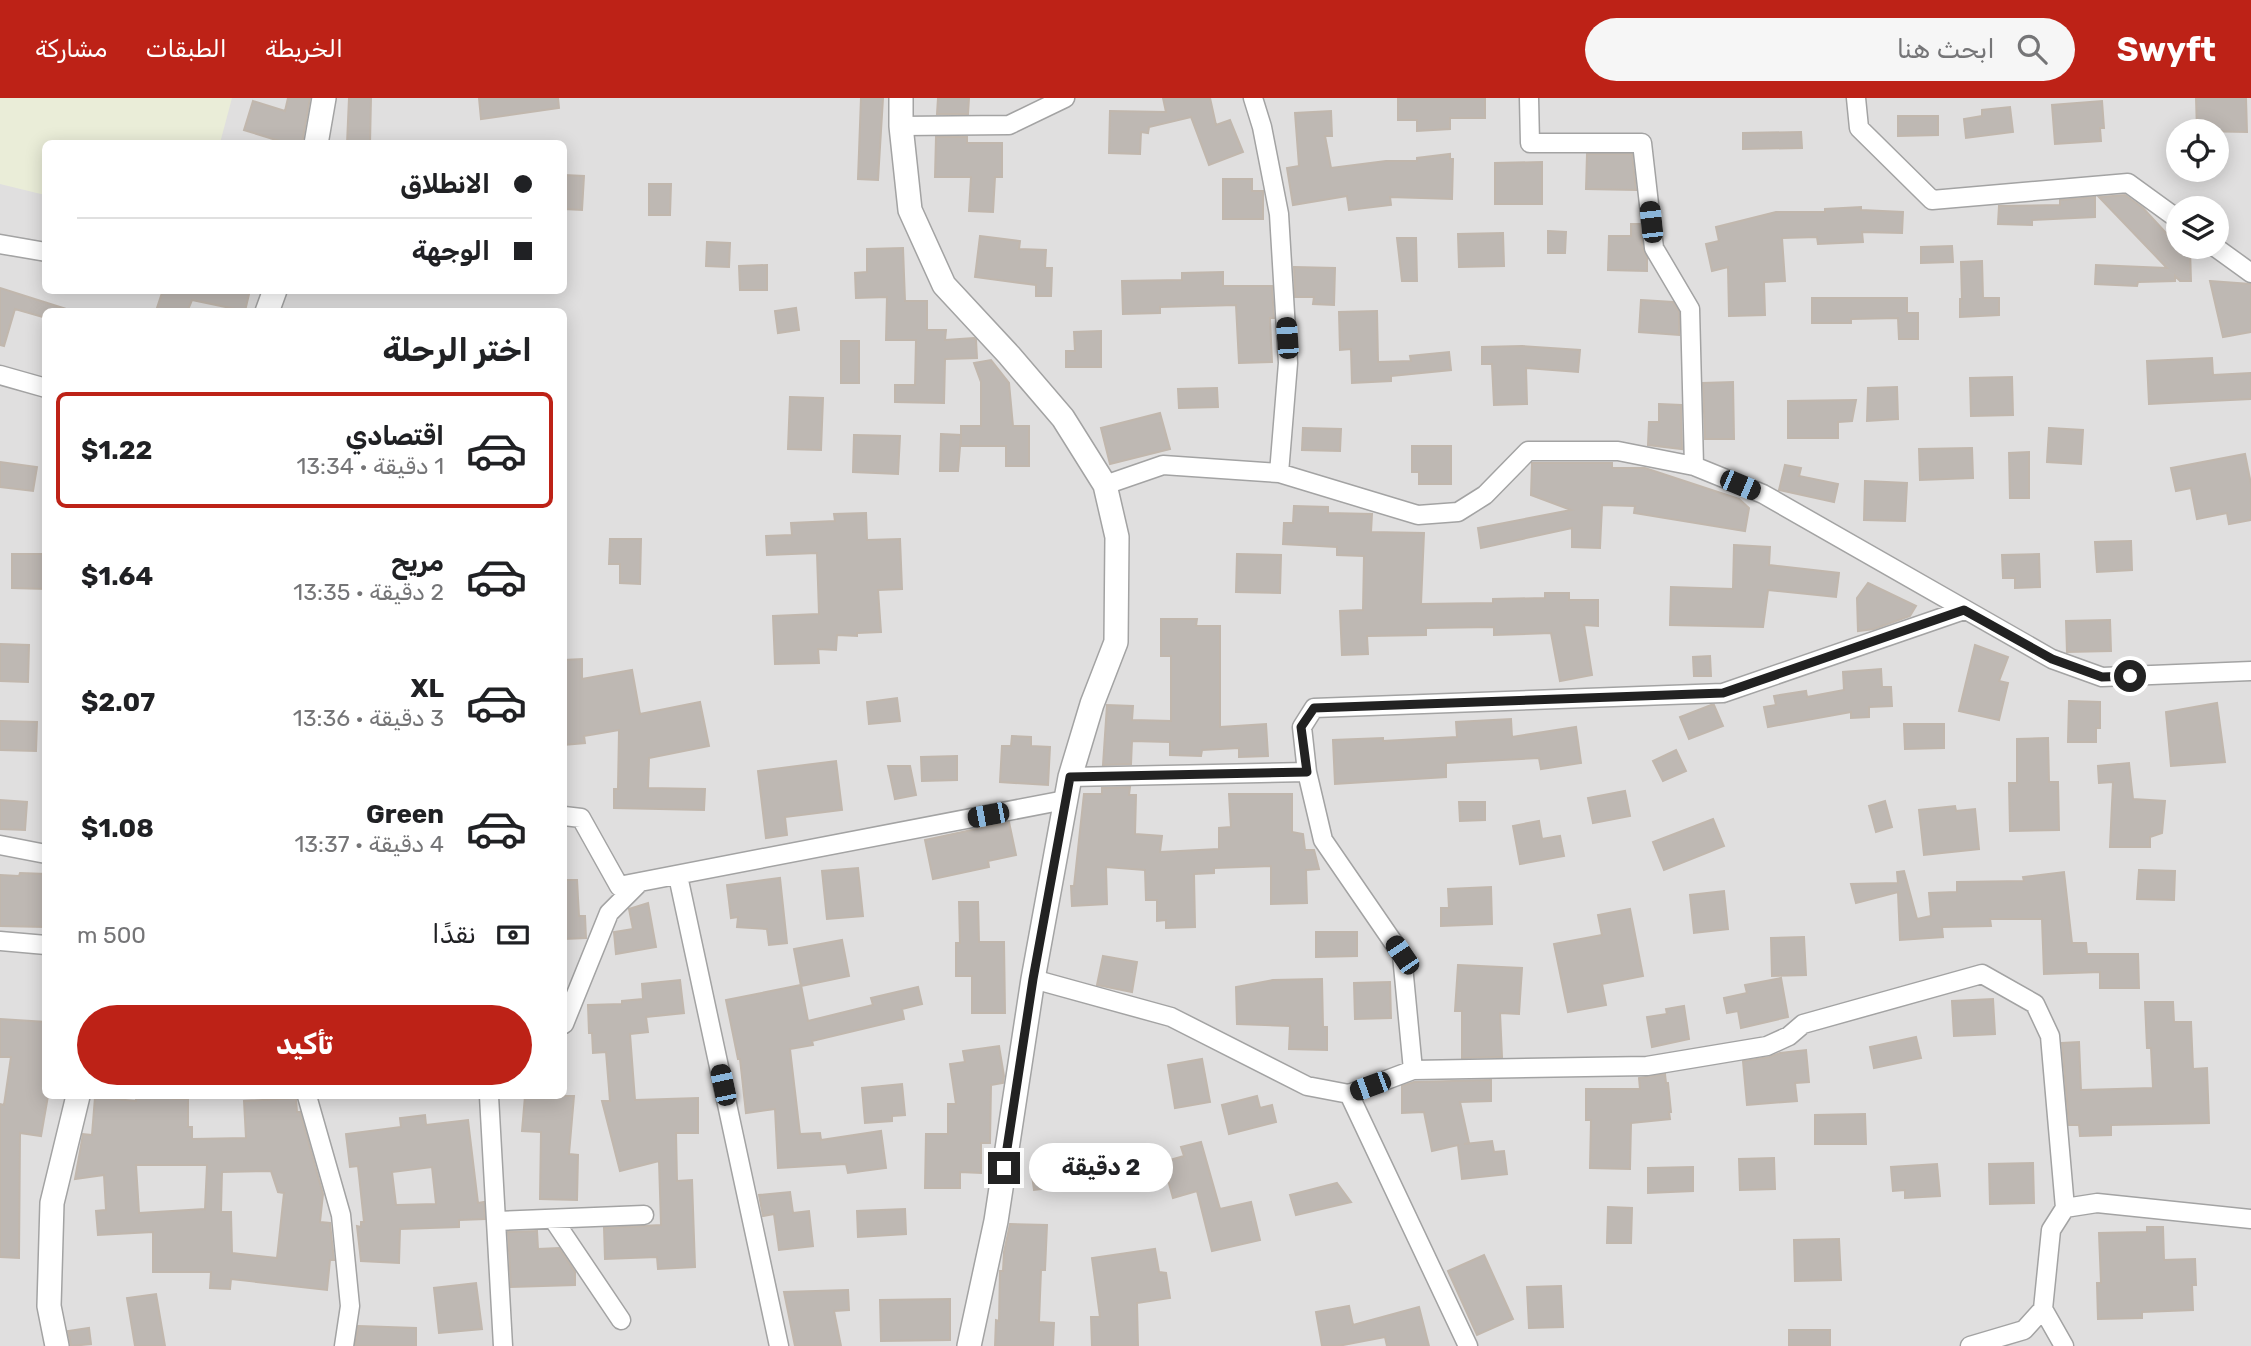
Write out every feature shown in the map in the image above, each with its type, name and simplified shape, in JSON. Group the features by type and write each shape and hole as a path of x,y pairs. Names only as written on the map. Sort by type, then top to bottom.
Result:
{"street":[{"path":"317,140 324,98"},
{"path":"901,98 901,126 910,210 944,285 1063,418 1105,485 1117,537 1116,642 1092,704 1065,800 1033,979 996,1221 970,1346"},
{"path":"901,126 1009,125 1065,98"},
{"path":"1253,98 1262,127 1279,214 1288,363 1279,473"},
{"path":"1529,98 1530,144 1642,143 1654,248 1690,309 1694,466"},
{"path":"1856,98 1859,128 1932,200 2128,183 2166,211"},
{"path":"0,244 42,251"},
{"path":"2229,257 2251,273"},
{"path":"0,375 42,387"},
{"path":"1105,485 1163,465 1279,473 1418,515 1458,512 1485,495 1528,451 1618,451 1694,466 1763,494 2052,659 2102,677 2251,671"},
{"path":"1413,1070 1402,955 1322,840 1307,772 1301,727 1314,708 1723,693 1964,610"},
{"path":"1070,777 1307,772"},
{"path":"567,816 581,818 619,886 1065,800"},
{"path":"0,845 42,853"},
{"path":"678,876 779,1346"},
{"path":"567,1017 609,913 639,883"},
{"path":"0,941 42,945"},
{"path":"1033,979 1171,1017 1307,1086 1349,1094 1413,1070 1647,1066 1767,1046 1803,1024 1982,974 2035,1004 2050,1035 2065,1208 2051,1230 2043,1309 2064,1346"},
{"path":"1349,1094 1468,1346"},
{"path":"57,1346 49,1306 52,1203 77,1099"},
{"path":"308,1099 341,1215 350,1306 344,1346"},
{"path":"490,1099 503,1346"},
{"path":"2065,1208 2097,1203 2251,1219"},
{"path":"497,1221 644,1215"},
{"path":"553,1219 621,1320"},
{"path":"1970,1346 2024,1330 2043,1309"}],"shaded area":[{"path":"0,98 2251,98 2251,1346 0,1346"}],"green space":[{"path":"0,98 232,98 221,140 42,140 42,194 0,184"}],"building":[{"path":"288,98 310,98 303,140 276,140 244,130 253,101 285,111"},
{"path":"349,98 371,98 370,140 347,140"},
{"path":"479,98 558,98 559,108 481,119"},
{"path":"861,98 883,98 878,180 858,179"},
{"path":"938,98 969,98 968,114 937,114"},
{"path":"1163,98 1210,98 1216,125 1230,120 1243,152 1209,165 1191,117 1149,127 1148,133 1141,132 1140,154 1109,153 1110,111 1166,112"},
{"path":"1398,98 1485,98 1485,118 1450,118 1450,129 1417,131 1417,120 1398,120"},
{"path":"2196,98 2246,98 2247,132 2229,132 2229,119 2197,119"},
{"path":"2102,101 2104,128 2100,128 2101,141 2055,144 2052,105"},
{"path":"2010,107 2013,132 1966,138 1964,119 1982,116 1982,110"},
{"path":"1331,111 1332,136 1325,136 1331,168 1386,161 1417,161 1417,158 1450,154 1450,159 1453,159 1452,199 1390,197 1391,205 1349,210 1347,196 1293,205 1287,168 1299,166 1295,113"},
{"path":"1898,116 1938,116 1938,135 1898,136"},
{"path":"1801,132 1802,148 1743,149 1743,133"},
{"path":"936,137 967,137 967,143 1002,143 1002,177 995,177 993,212 969,211 971,177 935,177"},
{"path":"1587,154 1632,154 1636,190 1586,189"},
{"path":"1542,162 1542,204 1495,204 1495,163"},
{"path":"567,175 584,176 582,210 567,209"},
{"path":"1223,179 1252,179 1252,191 1263,191 1263,219 1223,219"},
{"path":"649,184 671,184 670,215 649,215"},
{"path":"2125,195 2143,208 2166,233 2166,259 2190,259 2191,281 2180,281 2175,276 2175,281 2138,282 2137,286 2095,284 2096,265 2167,268 2099,197"},
{"path":"2095,197 2095,217 2032,220 2032,225 1998,224 1999,206 2060,205 2060,200"},
{"path":"1861,207 1861,210 1903,212 1902,233 1862,232 1863,242 1818,244 1817,237 1782,238 1785,281 1764,282 1765,315 1729,316 1728,267 1712,271 1706,244 1719,241 1716,227 1776,212 1825,212 1825,209"},
{"path":"1631,224 1640,224 1647,271 1608,270 1609,236 1631,236"},
{"path":"1548,231 1566,232 1565,253 1548,253"},
{"path":"1503,233 1504,266 1459,267 1458,234"},
{"path":"980,236 1020,241 1019,249 1046,250 1045,268 1052,268 1051,296 1036,296 1036,285 975,277"},
{"path":"1397,238 1416,238 1417,281 1402,281"},
{"path":"707,242 730,243 729,267 706,266"},
{"path":"1952,246 1953,262 1921,263 1921,247"},
{"path":"903,248 905,301 927,301 927,330 946,330 945,340 976,340 977,358 945,359 944,403 895,402 895,385 915,385 916,340 886,340 887,297 856,298 855,273 867,272 867,249"},
{"path":"1982,261 1983,298 1999,298 1999,315 1960,317 1961,262"},
{"path":"767,265 767,290 740,290 739,266"},
{"path":"1294,267 1335,268 1334,305 1313,304 1314,297 1295,297"},
{"path":"1223,272 1223,286 1272,286 1272,362 1239,363 1236,305 1160,307 1160,313 1123,314 1122,281 1182,280 1182,273"},
{"path":"2210,281 2251,284 2251,332 2223,337"},
{"path":"0,288 63,308 42,308 42,317 15,309 4,346 0,345"},
{"path":"162,294 249,294 246,308 231,308 192,300 189,308 157,308"},
{"path":"1812,298 1907,298 1907,313 1918,313 1918,339 1899,339 1898,318 1851,319 1851,323 1812,323"},
{"path":"1641,300 1673,302 1679,312 1679,335 1639,332"},
{"path":"796,308 799,330 778,333 775,311"},
{"path":"1377,311 1378,362 1411,361 1410,356 1449,352 1451,370 1391,376 1391,381 1352,383 1351,349 1340,350 1339,312"},
{"path":"1101,331 1101,367 1066,367 1066,351 1075,351 1074,332"},
{"path":"841,341 859,341 859,383 841,383"},
{"path":"1522,346 1580,350 1578,372 1526,368 1527,404 1494,405 1492,364 1482,364 1482,347"},
{"path":"2212,358 2213,375 2251,373 2251,399 2149,404 2147,361"},
{"path":"991,360 1009,383 1013,426 1029,426 1029,466 1006,466 1006,446 961,446 961,426 981,426 981,382 974,363"},
{"path":"2012,377 2013,415 1971,416 1970,378"},
{"path":"1733,382 1734,439 1705,439 1703,383"},
{"path":"1897,387 1898,419 1867,421 1868,388"},
{"path":"1217,388 1218,407 1179,408 1178,389"},
{"path":"790,397 823,398 821,450 788,449"},
{"path":"1856,400 1852,421 1838,422 1838,438 1788,438 1788,401"},
{"path":"1659,404 1681,405 1682,449 1648,445 1649,422 1659,422"},
{"path":"1160,413 1170,449 1110,464 1101,428"},
{"path":"1303,428 1341,429 1340,451 1302,450"},
{"path":"2049,428 2083,430 2081,464 2047,462"},
{"path":"941,434 961,435 958,471 940,471"},
{"path":"854,435 900,436 898,474 853,472"},
{"path":"1412,446 1451,446 1451,484 1419,484 1419,472 1412,472"},
{"path":"1972,448 1973,478 1920,480 1919,449"},
{"path":"2029,452 2029,498 2010,498 2009,453"},
{"path":"2245,454 2251,484 2251,520 2229,524 2227,513 2197,519 2191,488 2176,491 2171,468"},
{"path":"0,462 37,467 33,491 0,487"},
{"path":"1532,463 1612,463 1612,468 1645,468 1739,499 1749,508 1745,531 1634,513 1635,506 1602,505 1600,548 1572,547 1572,528 1481,548 1478,528 1571,510 1531,495"},
{"path":"1785,465 1801,468 1799,476 1838,484 1834,502 1779,490"},
{"path":"1865,481 1907,483 1905,521 1864,520"},
{"path":"1294,506 1328,507 1328,513 1372,514 1371,532 1424,533 1421,604 1493,603 1493,599 1545,598 1545,593 1569,593 1569,600 1598,600 1598,626 1584,625 1592,675 1560,681 1551,633 1494,635 1494,627 1426,628 1426,635 1367,636 1368,654 1342,655 1340,611 1363,610 1364,556 1337,555 1337,547 1283,544 1284,523 1293,523"},
{"path":"866,513 867,540 900,539 902,589 878,590 881,632 857,633 857,636 837,635 836,650 818,649 819,663 775,664 773,616 819,614 817,553 767,555 766,536 792,535 791,523 835,521 834,514"},
{"path":"610,539 641,539 640,584 620,583 620,564 609,564"},
{"path":"2131,541 2132,570 2097,572 2095,542"},
{"path":"1734,545 1770,547 1769,565 1839,573 1836,597 1768,590 1763,627 1670,625 1671,587 1733,589"},
{"path":"12,554 42,554 42,589 12,588"},
{"path":"1237,554 1281,555 1280,593 1236,592"},
{"path":"2039,554 2040,587 2015,588 2015,578 2003,578 2002,555"},
{"path":"1868,583 1916,606 1910,616 1874,629 1858,631 1857,598"},
{"path":"1161,619 1197,619 1196,626 1220,626 1220,727 1266,724 1268,756 1239,757 1239,748 1202,750 1201,756 1170,755 1170,742 1132,741 1131,764 1103,765 1107,705 1133,706 1132,720 1171,721 1171,656 1161,656"},
{"path":"2110,620 2111,651 2067,652 2066,621"},
{"path":"0,644 29,645 28,682 0,681"},
{"path":"1975,645 2008,657 1999,681 2008,683 1999,720 1959,711"},
{"path":"1710,656 1711,676 1694,676 1693,657"},
{"path":"582,659 582,679 632,670 640,714 700,702 709,746 649,758 648,788 705,789 704,810 614,808 614,789 618,789 619,730 584,736 585,743 567,745 567,660"},
{"path":"1881,669 1882,687 1891,687 1892,706 1869,707 1869,717 1851,718 1851,712 1768,727 1764,707 1776,705 1774,696 1806,691 1807,697 1844,690 1843,672"},
{"path":"897,698 900,721 869,724 867,702"},
{"path":"2069,701 2100,702 2100,728 2096,728 2096,742 2068,742"},
{"path":"2217,703 2225,762 2171,766 2166,712"},
{"path":"1714,705 1723,726 1689,739 1680,717"},
{"path":"1511,719 1512,737 1576,727 1581,763 1541,769 1539,758 1446,763 1446,777 1335,784 1333,740 1383,738 1383,741 1457,737 1456,722"},
{"path":"0,721 37,722 36,751 0,750"},
{"path":"1904,724 1944,724 1944,748 1905,749"},
{"path":"1012,736 1031,737 1031,746 1050,747 1048,785 1000,782 1002,746 1011,746"},
{"path":"2048,738 2049,782 2058,782 2059,830 2010,831 2009,783 2017,783 2017,739"},
{"path":"1676,750 1686,771 1663,781 1653,761"},
{"path":"957,756 957,780 922,781 921,757"},
{"path":"836,761 842,810 785,817 787,835 766,838 758,771"},
{"path":"2129,763 2133,799 2165,801 2162,833 2150,837 2150,847 2110,847 2113,782 2099,783 2098,766"},
{"path":"888,766 910,766 916,795 895,799"},
{"path":"1130,787 1129,795 1136,795 1135,834 1162,836 1160,852 1219,849 1219,828 1231,827 1229,794 1292,794 1292,832 1303,834 1305,850 1314,850 1319,869 1306,870 1307,903 1271,904 1271,866 1214,868 1214,873 1194,874 1195,927 1166,928 1166,920 1157,921 1157,900 1146,900 1145,870 1106,867 1107,904 1072,906 1071,886 1074,886 1084,794 1102,794 1102,788"},
{"path":"1625,791 1630,816 1593,823 1588,798"},
{"path":"0,800 27,802 25,830 0,829"},
{"path":"1885,801 1892,827 1876,832 1869,806"},
{"path":"1459,802 1485,802 1485,820 1460,821"},
{"path":"1955,806 1956,811 1975,809 1979,849 1924,855 1919,810"},
{"path":"1713,819 1724,846 1664,870 1653,842"},
{"path":"1539,821 1542,839 1560,836 1564,856 1520,864 1513,826"},
{"path":"1009,822 1016,855 988,861 989,867 933,879 925,840"},
{"path":"858,868 863,916 827,919 822,871"},
{"path":"2139,870 2175,871 2174,900 2137,899"},
{"path":"1904,871 1917,919 1931,916 1929,893 1957,892 1957,882 2024,881 2023,877 2064,872 2072,943 2086,943 2087,954 2138,954 2139,988 2100,988 2100,972 2044,974 2042,919 1990,919 1991,926 1942,927 1943,937 1900,940 1898,892 1856,903 1851,884 1898,883 1897,872"},
{"path":"20,873 42,874 42,927 0,926 0,875 19,876"},
{"path":"780,878 787,943 769,945 767,929 737,927 738,917 731,918 727,885"},
{"path":"567,880 577,880 579,916 585,916 586,938 567,939"},
{"path":"1491,887 1492,924 1441,926 1441,908 1449,908 1448,889"},
{"path":"1724,891 1728,929 1694,933 1690,895"},
{"path":"959,902 978,902 979,942 1004,942 1005,1013 972,1013 972,976 956,976 956,943 960,943"},
{"path":"648,903 656,947 616,954 614,932 633,929 629,909"},
{"path":"1630,909 1643,976 1602,984 1606,1005 1568,1012 1554,944 1602,935 1598,915"},
{"path":"1316,932 1357,932 1357,956 1316,957"},
{"path":"1804,937 1806,975 1772,976 1771,938"},
{"path":"842,940 849,976 801,986 794,949"},
{"path":"1103,956 1137,962 1132,992 1097,985"},
{"path":"1458,965 1522,968 1519,1014 1500,1013 1502,1057 1462,1058 1462,1011 1455,1011"},
{"path":"1781,978 1788,1017 1741,1028 1738,1011 1727,1013 1724,998 1747,993 1745,985"},
{"path":"1322,979 1323,1027 1327,1027 1327,1050 1289,1049 1290,1026 1237,1024 1236,987 1273,980"},
{"path":"680,980 684,1013 646,1017 648,1032 630,1034 635,1100 698,1098 698,1133 676,1133 677,1181 692,1180 695,1267 658,1269 657,1257 605,1259 604,1228 661,1225 659,1161 620,1171 602,1101 610,1101 606,1052 593,1053 588,1005 622,1004 622,1001 643,999 642,984"},
{"path":"1390,982 1391,1018 1355,1019 1354,983"},
{"path":"801,985 808,1021 873,1005 871,998 918,987 922,1004 902,1009 904,1019 812,1041 813,1045 790,1049 800,1134 820,1133 821,1140 881,1131 886,1168 848,1173 846,1164 778,1168 775,1109 746,1113 740,1059 726,1000"},
{"path":"1993,999 1995,1034 1954,1036 1952,1001"},
{"path":"2145,1002 2173,1002 2174,1022 2191,1022 2193,1069 2207,1068 2209,1123 2111,1125 2111,1135 2080,1136 2079,1125 2069,1125 2062,1043 2079,1042 2081,1090 2153,1088 2151,1048 2147,1048"},
{"path":"1684,1006 1689,1039 1652,1047 1647,1017 1667,1014 1666,1009"},
{"path":"0,1019 42,1022 42,1099 47,1099 41,1136 20,1133 19,1258 0,1257 0,1104 4,1105 11,1057 0,1057"},
{"path":"1916,1037 1921,1058 1874,1068 1870,1047"},
{"path":"999,1046 1004,1076 1003,1083 991,1085 990,1143 981,1143 981,1173 960,1172 960,1188 925,1188 926,1134 948,1134 948,1104 956,1104 950,1064 965,1062 963,1051"},
{"path":"1806,1050 1809,1082 1795,1083 1797,1101 1747,1105 1743,1061"},
{"path":"1202,1059 1210,1102 1175,1108 1168,1065"},
{"path":"1665,1074 1670,1119 1631,1123 1630,1169 1590,1168 1591,1120 1586,1120 1586,1089 1640,1089 1639,1078"},
{"path":"1491,1080 1491,1101 1460,1102 1469,1143 1464,1144 1492,1141 1494,1152 1504,1151 1507,1174 1462,1179 1458,1145 1432,1151 1424,1112 1402,1113 1402,1086 1414,1082"},
{"path":"902,1084 905,1115 892,1116 892,1121 865,1123 862,1088"},
{"path":"567,1096 574,1096 569,1154 578,1155 577,1200 540,1199 541,1132 522,1131 525,1099 567,1099"},
{"path":"1257,1096 1260,1108 1272,1105 1276,1122 1229,1134 1222,1105"},
{"path":"95,1099 188,1099 188,1127 192,1127 192,1139 246,1138 244,1101 296,1099 297,1112 300,1112 323,1194 320,1222 330,1223 334,1260 330,1260 327,1290 231,1279 230,1289 210,1288 211,1272 153,1272 153,1232 98,1235 96,1211 106,1210 104,1175 75,1179 83,1134 92,1135","holes":["136,1165 207,1165 205,1209 139,1213","271,1171 278,1192 284,1193 277,1258 232,1253 231,1212 221,1212 222,1172"]},
{"path":"1865,1114 1866,1144 1815,1144 1815,1115"},
{"path":"425,1115 426,1125 468,1120 478,1203 484,1202 485,1219 459,1220 459,1227 400,1229 399,1263 361,1261 357,1226 361,1227 361,1222 364,1222 358,1166 350,1167 346,1134 401,1127 400,1118","holes":["432,1167 436,1204 396,1205 392,1172"]},
{"path":"1201,1142 1220,1209 1251,1202 1260,1240 1212,1251 1197,1191 1173,1198 1163,1162 1184,1156 1181,1147"},
{"path":"1116,1158 1119,1180 1034,1190 1031,1168"},
{"path":"1774,1158 1775,1189 1740,1190 1739,1159"},
{"path":"2033,1163 2034,1203 1990,1204 1989,1164"},
{"path":"1937,1164 1940,1196 1905,1198 1905,1190 1893,1191 1891,1167"},
{"path":"1693,1167 1693,1191 1648,1193 1648,1168"},
{"path":"1337,1183 1351,1202 1296,1215 1290,1195"},
{"path":"790,1192 793,1213 809,1211 813,1246 779,1250 774,1214 763,1216 759,1195"},
{"path":"1608,1207 1632,1208 1631,1243 1607,1243"},
{"path":"905,1209 906,1234 858,1237 857,1211"},
{"path":"1010,1224 1047,1225 1045,1270 1041,1270 1039,1322 1054,1323 1053,1346 995,1346 996,1320 999,1321 1000,1271 1003,1271"},
{"path":"2147,1227 2163,1227 2164,1260 2195,1259 2193,1310 2142,1312 2142,1318 2098,1319 2097,1283 2101,1283 2099,1233 2147,1232"},
{"path":"537,1231 538,1249 559,1248 575,1272 575,1285 511,1287 508,1232"},
{"path":"1839,1239 1841,1280 1795,1281 1794,1240"},
{"path":"1155,1249 1159,1272 1166,1273 1170,1298 1137,1303 1138,1346 1092,1346 1091,1317 1100,1317 1092,1258"},
{"path":"1484,1255 1513,1319 1477,1335 1448,1271"},
{"path":"476,1283 482,1329 439,1333 434,1288"},
{"path":"1561,1286 1563,1327 1529,1328 1527,1287"},
{"path":"848,1290 849,1310 834,1311 841,1346 795,1346 784,1292"},
{"path":"156,1294 165,1346 135,1346 127,1298"},
{"path":"950,1299 950,1340 881,1341 880,1300"},
{"path":"1349,1306 1353,1325 1419,1307 1429,1346 1387,1346 1385,1337 1338,1346 1322,1346 1316,1312"},
{"path":"358,1326 416,1328 416,1346 355,1346"},
{"path":"89,1328 91,1344 71,1346 68,1331"},
{"path":"1789,1330 1830,1330 1830,1346 1789,1346"}],"route":[{"path":"1004,1168 1033,979 1070,777 1307,772 1301,727 1314,708 1723,693 1964,610 2052,659 2102,677 2130,676"}]}
